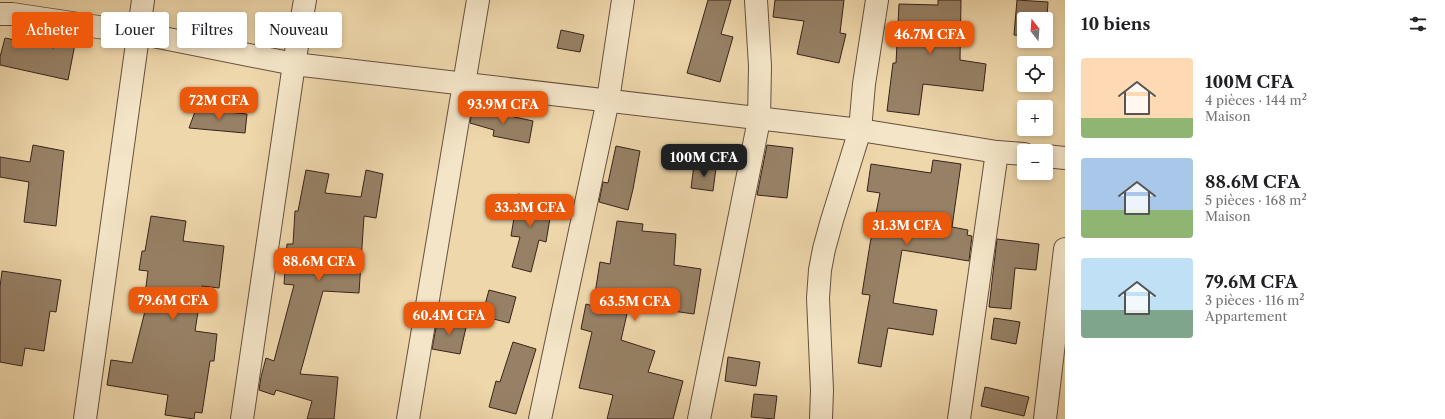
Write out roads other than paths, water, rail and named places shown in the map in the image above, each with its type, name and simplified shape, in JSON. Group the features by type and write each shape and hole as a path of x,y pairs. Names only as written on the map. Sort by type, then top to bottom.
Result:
{"street":[{"path":"141,12 143,0"},
{"path":"242,419 294,64 305,0"},
{"path":"408,419 478,0"},
{"path":"540,419 608,100 624,0"},
{"path":"699,419 759,120 760,66 756,0"},
{"path":"821,419 822,390 818,298 820,270 830,228 860,130 864,84 877,0"},
{"path":"0,14 12,14 101,27"},
{"path":"169,39 294,64 608,100 759,120 860,130 997,152 1017,153"},
{"path":"85,419 136,48"},
{"path":"959,419 997,152"},
{"path":"1053,157 1065,158"},
{"path":"1045,419 1065,249"}]}
